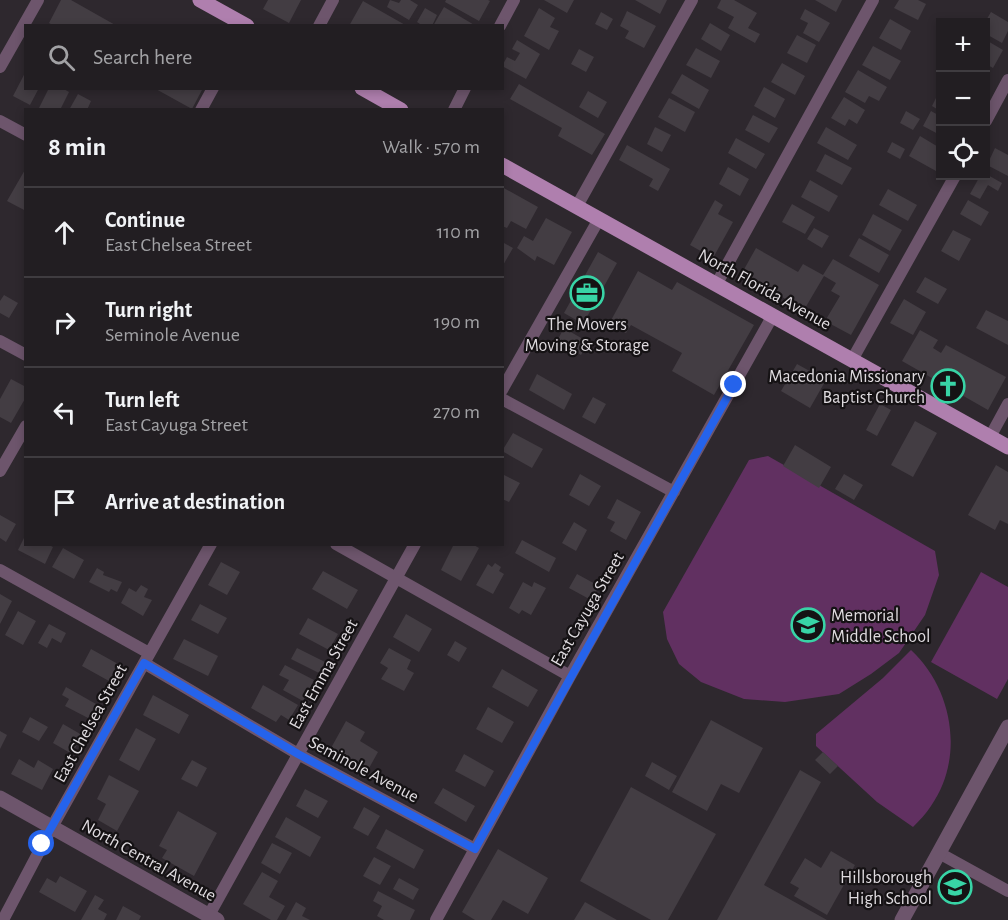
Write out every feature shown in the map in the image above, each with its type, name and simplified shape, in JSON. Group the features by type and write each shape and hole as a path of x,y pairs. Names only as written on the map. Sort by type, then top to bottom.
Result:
{"main road":[{"path":"200,0 243,24"},
{"path":"366,90 397,108"},
{"name":"North Florida Avenue","path":"504,166 1008,447"}],"street":[{"path":"24,24 38,0"},
{"path":"320,24 333,0"},
{"path":"501,24 514,0"},
{"path":"577,206 692,0"},
{"path":"716,285 873,0"},
{"path":"0,67 24,25"},
{"path":"990,114 1008,80"},
{"path":"202,108 212,90"},
{"path":"455,108 464,90"},
{"path":"0,121 24,134"},
{"path":"852,360 953,180"},
{"path":"504,386 599,219"},
{"name":"East Cayuga Street","path":"436,920 772,317"},
{"path":"0,341 24,354"},
{"path":"504,400 674,492"},
{"path":"990,437 1008,404"},
{"path":"0,471 24,429"},
{"name":"East Chelsea Street","path":"3,920 52,827 210,546"},
{"path":"339,546 570,676"},
{"name":"East Emma Street","path":"213,917 298,754 414,546"},
{"name":"Seminole Avenue","path":"0,570 146,658 298,754 475,849"},
{"path":"902,920 1008,727"},
{"name":"North Central Avenue","path":"0,798 213,917"},
{"path":"939,853 1008,891"}],"shaded area":[{"path":"768,456 935,551 939,575 925,615 899,653 839,694 785,702 744,699 701,682 679,664 667,639 663,612 749,460"},
{"path":"981,572 1008,587 1008,679 997,699 931,662"},
{"path":"911,650 937,684 950,724 951,745 942,787 929,809 913,827 877,802 816,746 816,734 883,678"}],"building":[{"path":"61,0 71,0 113,24 51,24 49,23"},
{"path":"268,0 301,0 289,23 263,9"},
{"path":"390,0 399,3 401,0 410,0 418,5 409,20 387,7"},
{"path":"446,0 490,1 479,21 445,2"},
{"path":"544,0 574,0 567,13"},
{"path":"635,0 667,0 660,14"},
{"path":"721,0 734,0 757,13 748,28 760,34 755,43 728,28 734,17 717,8"},
{"path":"815,0 842,0 836,12"},
{"path":"899,0 918,0 926,4 918,20 894,8"},
{"path":"363,1 403,24 350,24"},
{"path":"444,7 473,24 434,24"},
{"path":"425,8 437,15 433,24 417,22"},
{"path":"539,8 555,18 550,27 559,31 549,50 524,36"},
{"path":"805,9 830,23 819,42 803,33 808,23 800,19"},
{"path":"627,11 656,26 644,48 625,38 629,31 620,26"},
{"path":"601,12 613,19 607,30 595,24"},
{"path":"991,12 1008,22 1008,31 1002,43 990,36 990,18 987,18"},
{"path":"890,19 911,31 901,50 879,38"},
{"path":"710,23 730,35 721,51 701,39"},
{"path":"797,35 816,45 807,63 787,53"},
{"path":"517,40 540,54 526,79 504,67 507,57 515,61 520,53 512,49"},
{"path":"990,42 1003,50 993,68 990,66"},
{"path":"873,46 901,61 890,80 862,65"},
{"path":"696,48 720,61 711,78 686,65"},
{"path":"579,49 594,57 586,72 571,64"},
{"path":"782,63 805,76 795,95 771,82"},
{"path":"858,70 887,87 879,101 869,96 865,103 845,92"},
{"path":"682,74 709,90 699,109 671,93"},
{"path":"24,75 24,90 38,90 30,105 13,96"},
{"path":"519,84 605,134 592,155 558,136 562,128 510,99"},
{"path":"764,87 785,99 775,118 754,106"},
{"path":"48,90 69,92 61,108 39,108"},
{"path":"158,90 202,90 193,108"},
{"path":"588,91 607,102 598,118 579,107"},
{"path":"78,94 91,101 88,108 70,108"},
{"path":"844,97 865,110 857,124 849,119 845,126 831,118"},
{"path":"669,98 695,112 685,132 658,117"},
{"path":"906,111 920,119 913,130 900,123"},
{"path":"931,111 936,114 936,133 923,126"},
{"path":"753,115 778,128 769,143 745,130"},
{"path":"655,127 671,135 662,152 647,144"},
{"path":"826,127 857,145 848,160 817,143"},
{"path":"920,136 936,146 936,171 909,156"},
{"path":"736,138 765,154 756,169 728,153"},
{"path":"892,142 905,149 900,159 887,152"},
{"path":"627,145 670,169 658,191 649,186 653,179 619,160"},
{"path":"995,148 1008,155 1008,176 990,167 990,159"},
{"path":"825,154 852,168 842,185 816,171"},
{"path":"728,167 749,179 740,196 719,184"},
{"path":"24,171 24,210 7,201"},
{"path":"990,176 1002,183 998,191 988,185 980,199 970,194 978,180 990,180"},
{"path":"810,180 838,196 829,212 801,197"},
{"path":"504,188 538,207 526,229 511,221 507,228 504,227"},
{"path":"888,189 917,205 908,221 879,205"},
{"path":"715,200 723,205 718,214 733,222 713,258 690,245"},
{"path":"968,200 989,212 981,226 960,214"},
{"path":"792,204 815,217 805,234 782,222"},
{"path":"873,214 902,230 890,251 862,235"},
{"path":"546,218 572,232 554,265 537,256 535,261 517,248 524,236 533,241"},
{"path":"814,228 829,236 822,248 807,239"},
{"path":"953,230 971,239 959,261 941,251"},
{"path":"859,238 889,255 879,273 849,256"},
{"path":"504,243 513,248 504,264"},
{"path":"756,248 798,272 803,264 823,275 833,259 879,285 851,335 825,321 840,296 831,291 836,283 824,276 804,310 742,273"},
{"path":"598,252 617,263 583,324 564,313"},
{"path":"638,271 672,290 677,282 754,325 714,395 672,371 682,353 631,325 626,333 609,324"},
{"path":"925,277 947,289 938,304 916,292"},
{"path":"4,295 18,303 9,318 0,313 0,301"},
{"path":"904,299 926,312 913,335 890,323"},
{"path":"986,310 1008,321 1008,345 976,328"},
{"path":"564,328 588,342 581,355 557,341"},
{"path":"920,330 938,340 933,348 941,353 946,345 1006,377 988,410 902,361"},
{"path":"797,364 826,380 810,408 781,391"},
{"path":"537,374 572,394 564,410 529,390"},
{"path":"11,379 24,386 24,400 11,423 0,417 0,399"},
{"path":"593,397 606,404 595,424 582,417"},
{"path":"880,404 891,410 877,436 866,430"},
{"path":"915,421 937,433 913,477 891,465"},
{"path":"513,433 543,449 532,468 504,452 504,448"},
{"path":"795,445 831,467 819,488 783,466"},
{"path":"996,465 1008,472 1008,524 1000,520 995,530 968,515"},
{"path":"580,474 601,486 589,506 569,495"},
{"path":"844,474 863,485 854,500 835,489"},
{"path":"504,475 520,483 509,502 504,500"},
{"path":"617,499 641,512 626,540 610,531 615,522 607,518"},
{"path":"0,515 16,524 6,542 0,538"},
{"path":"574,522 587,530 576,551 562,543"},
{"path":"24,538 24,546 53,547 45,564 18,550"},
{"path":"522,540 556,558 549,572 515,553"},
{"path":"453,546 479,548 461,581 441,570"},
{"path":"63,548 84,560 74,579 52,567"},
{"path":"221,562 240,572 227,595 208,585"},
{"path":"495,563 501,567 499,571 504,574 493,594 476,585 488,564 492,567"},
{"path":"97,568 104,572 103,575 122,582 117,592 111,589 109,592 89,582"},
{"path":"323,571 358,590 347,609 312,589"},
{"path":"577,574 599,586 591,600 569,588"},
{"path":"523,582 532,587 534,582 546,588 531,615 522,610 519,614 509,608"},
{"path":"141,585 148,589 144,597 152,600 143,616 121,603 129,588 136,592"},
{"path":"0,594 12,601 0,624"},
{"path":"200,604 227,618 218,634 191,620"},
{"path":"18,611 36,621 23,645 5,635"},
{"path":"406,614 432,629 419,652 393,637"},
{"path":"308,618 338,634 329,650 299,634"},
{"path":"49,624 66,633 61,643 52,638 47,648 38,643"},
{"path":"184,639 218,656 208,676 173,659"},
{"path":"455,641 467,648 459,662 447,655"},
{"path":"297,648 325,662 319,673 291,659"},
{"path":"389,648 411,660 407,669 414,673 404,691 381,679 388,668 380,663"},
{"path":"91,649 118,664 109,681 82,666"},
{"path":"285,665 314,680 303,701 283,690 289,680 279,675"},
{"path":"502,669 538,690 528,707 492,687"},
{"path":"263,685 298,705 289,720 281,715 276,722 251,708"},
{"path":"66,687 96,704 88,718 65,706 69,699 62,695"},
{"path":"153,695 189,715 179,734 143,715"},
{"path":"488,707 514,722 502,743 476,729"},
{"path":"30,717 48,727 39,741 22,732"},
{"path":"711,720 763,748 739,793 721,784 707,811 672,792"},
{"path":"346,721 365,732 360,741 378,752 368,770 331,748"},
{"path":"63,724 82,735 72,754 53,743"},
{"path":"136,728 156,739 139,771 119,760"},
{"path":"0,731 7,735 0,749"},
{"path":"823,752 838,766 830,774 815,760"},
{"path":"464,754 494,771 485,787 455,771"},
{"path":"19,759 34,768 38,760 53,769 42,790 11,774"},
{"path":"192,760 207,768 197,787 181,779"},
{"path":"652,762 677,776 669,790 645,776"},
{"path":"800,770 821,782 764,885 827,920 717,920"},
{"path":"109,775 139,791 117,831 98,820 106,804 97,799"},
{"path":"631,787 716,834 668,920 651,920 580,881"},
{"path":"443,788 475,806 466,822 434,803"},
{"path":"305,789 328,801 318,818 296,806"},
{"path":"364,807 380,816 368,836 353,828"},
{"path":"178,811 217,833 194,876 162,858 167,850 159,846"},
{"path":"286,817 321,837 310,857 275,837"},
{"path":"386,829 424,850 414,869 376,848"},
{"path":"272,843 292,853 280,874 261,863"},
{"path":"498,849 548,878 528,914 503,900 491,920 475,920 462,912"},
{"path":"831,851 855,865 827,915 794,896 799,888 790,883 805,858 821,868"},
{"path":"374,857 391,866 380,885 363,876"},
{"path":"262,872 278,881 269,897 285,906 277,920 271,920 243,904"},
{"path":"60,876 87,891 75,912 39,892 47,878 56,883"},
{"path":"399,878 419,889 413,900 393,889"},
{"path":"378,891 415,910 410,920 384,920 377,916 382,906 373,901"},
{"path":"95,895 104,900 98,909 107,914 104,920 81,920"},
{"path":"296,902 306,908 302,916 310,920 286,920"},
{"path":"585,902 617,920 574,920"},
{"path":"123,906 141,916 139,920 116,920"}],"place":[{"name":"The Movers Moving & Storage","path":"587,293"},
{"name":"Macedonia Missionary Baptist Church","path":"948,386"},
{"name":"Memorial Middle School","path":"808,625"},
{"name":"Hillsborough High School","path":"955,887"}],"route":[{"path":"42,844 144,663 298,754 475,849 734,385"}]}
